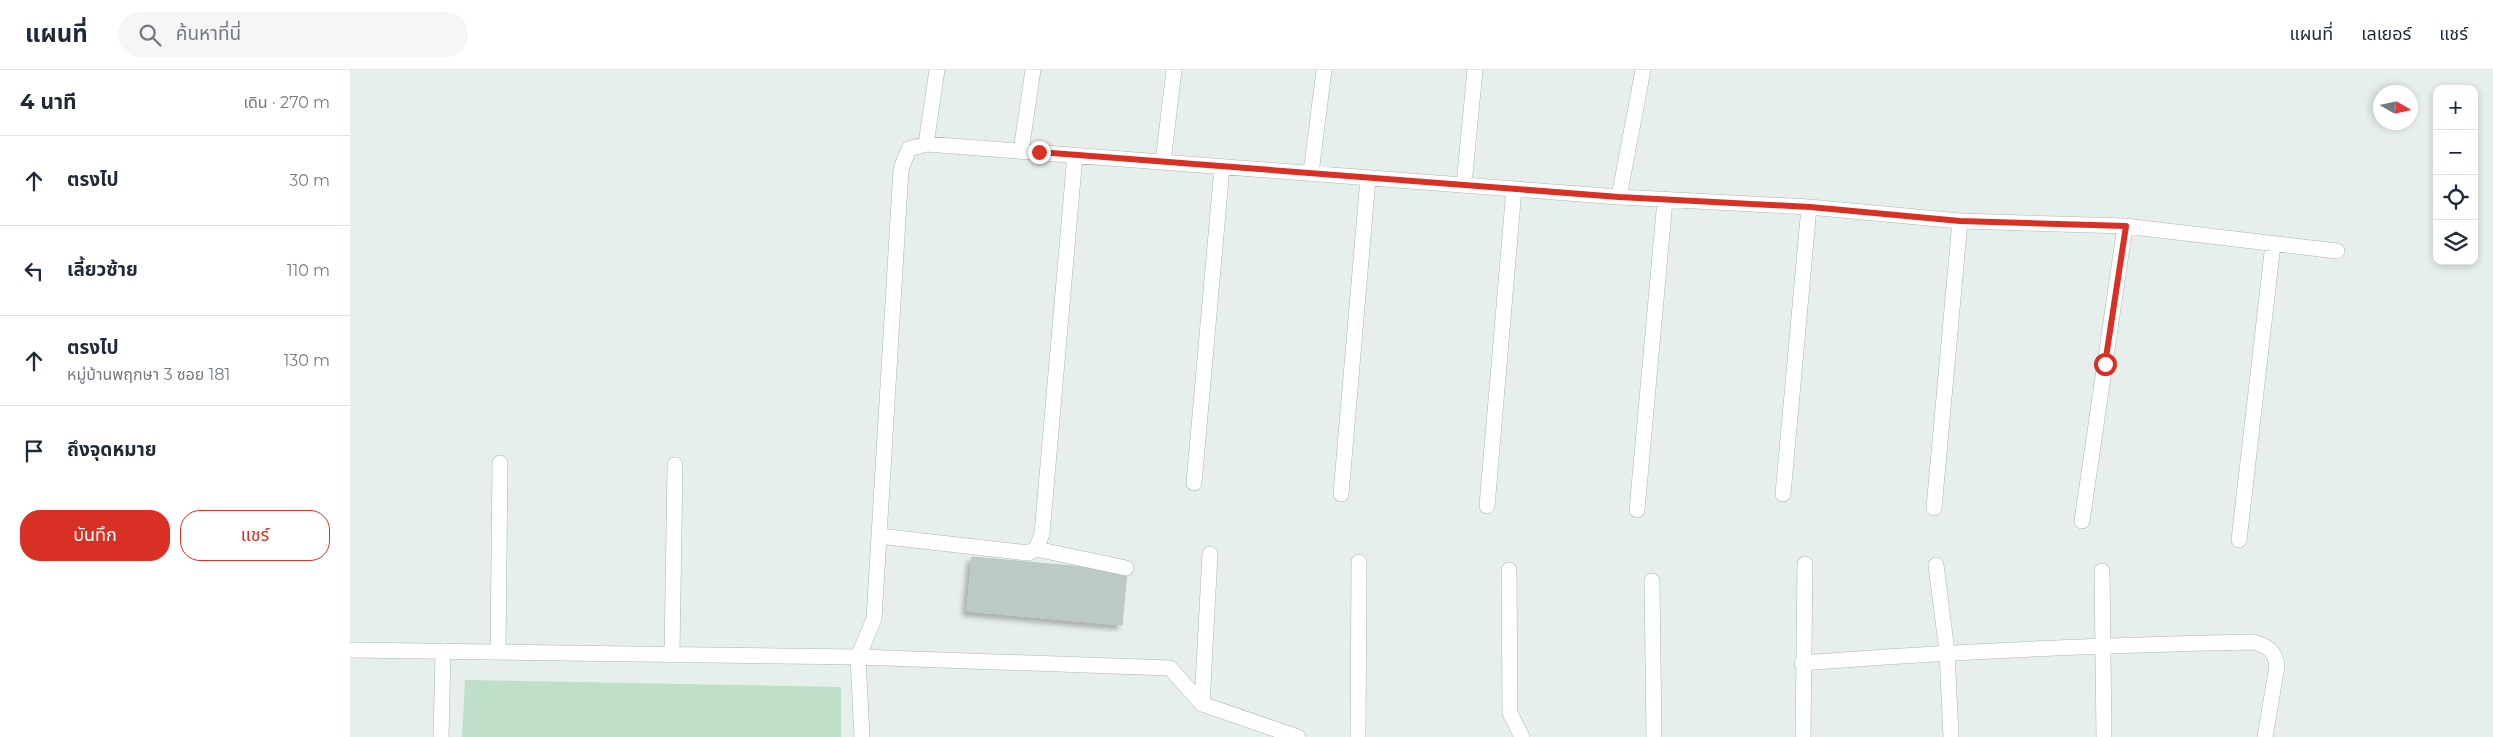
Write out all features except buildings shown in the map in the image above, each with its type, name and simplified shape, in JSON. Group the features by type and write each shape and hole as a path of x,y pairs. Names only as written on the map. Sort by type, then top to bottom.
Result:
{"street":[{"path":"926,144 937,70"},
{"path":"1020,151 1033,70"},
{"path":"1162,162 1174,70"},
{"path":"1311,173 1324,70"},
{"path":"1464,186 1475,70"},
{"path":"1619,197 1643,70"},
{"path":"862,737 858,657 874,619 901,169 909,150 926,144 1464,186 1665,200 1810,207 1960,221 2126,226 2337,251"},
{"path":"1036,549 1042,534 1075,155"},
{"path":"1194,482 1222,167"},
{"path":"1340,494 1368,178"},
{"path":"1487,506 1514,189"},
{"path":"1637,510 1665,200"},
{"path":"1783,494 1810,207"},
{"path":"1934,508 1960,221"},
{"path":"2082,521 2126,226"},
{"path":"2238,540 2272,244"},
{"path":"498,652 500,462"},
{"path":"672,654 675,465"},
{"path":"879,536 1028,553 1036,549 1126,568"},
{"path":"1202,704 1210,554"},
{"path":"1358,737 1359,562"},
{"path":"1803,737 1802,663 1805,564"},
{"path":"1936,565 1947,652 1950,737"},
{"path":"1509,570 1510,713 1522,737"},
{"path":"2102,571 2104,737"},
{"path":"1652,581 1654,737"},
{"path":"1802,663 1947,652 2103,645 2254,642 2269,647 2275,654 2276,666 2265,737"},
{"path":"350,650 858,657 1170,668 1202,704 1298,737"},
{"path":"441,737 443,651"}],"green space":[{"path":"465,680 841,687 841,737 462,737"}],"route":[{"path":"1039,152 1619,197 1810,207 1960,221 2126,226 2105,364"}]}
